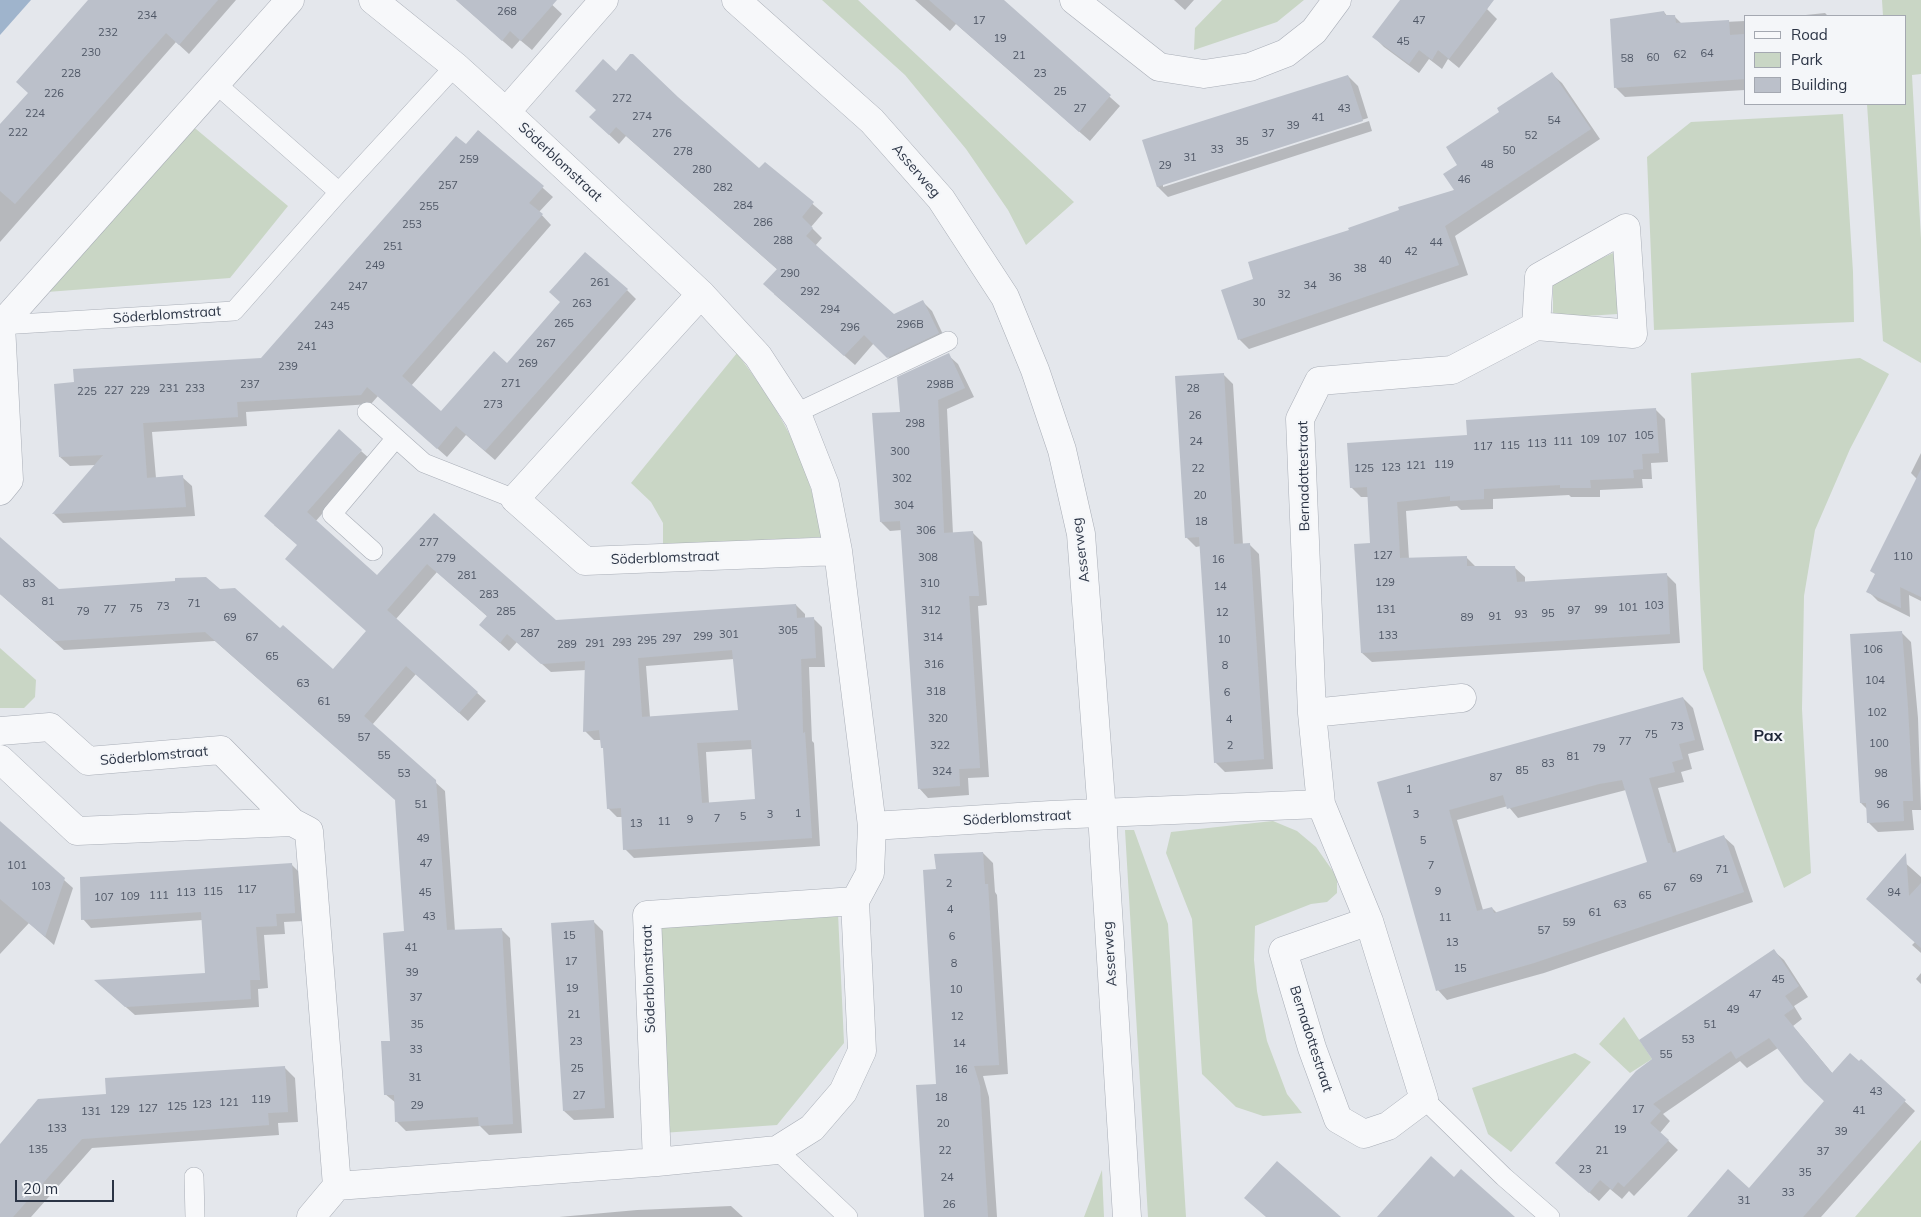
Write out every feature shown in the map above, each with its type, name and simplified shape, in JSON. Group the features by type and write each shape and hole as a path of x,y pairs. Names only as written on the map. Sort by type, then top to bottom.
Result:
{"street":[{"path":"0,490 8,480 1,325 290,0"},
{"name":"Söderblomstraat","path":"373,0 455,66 701,294 758,356 796,413 825,485 838,551 872,826 870,872 855,901 647,915 657,1162"},
{"name":"Söderblomstraat","path":"506,112 604,0"},
{"name":"Asserweg","path":"736,0 872,121 940,199 1005,297 1035,370 1062,450 1081,534 1102,814 1127,1217"},
{"path":"1074,0 1159,67 1204,74 1250,67 1286,53 1314,31 1337,0"},
{"path":"1626,228 1633,334 1536,326 1538,277 1626,228"},
{"path":"515,499 701,294"},
{"name":"Bernadottestraat","path":"1369,921 1283,951 1312,1048 1338,1119 1364,1134 1388,1126 1424,1099 1369,921 1321,804 1312,713 1300,419 1319,382 1452,370 1536,326"},
{"name":"Söderblomstraat","path":"515,499 585,561 838,551"},
{"path":"1312,713 1462,698"},
{"name":"Söderblomstraat","path":"0,731 50,727 88,762 221,750 292,822 309,831 337,1186"},
{"path":"0,758 77,831 292,822"},
{"path":"1102,814 1321,804"},
{"name":"Söderblomstraat","path":"872,826 1102,814"},
{"path":"311,1217 337,1186 657,1162 777,1150 812,1128 843,1092 862,1051 855,901"}],"lane":[{"name":"Söderblomstraat","path":"1,325 234,311 339,192 455,66"},
{"path":"215,84 339,192"},
{"path":"796,413 948,341"},
{"name":"Söderblomstraat","path":"368,412 424,463 515,499"},
{"path":"373,551 332,514 396,438"},
{"name":"Bernadottestraat","path":"1424,1099 1504,1177 1550,1217"},
{"path":"777,1150 848,1217"},
{"path":"194,1177 195,1217"}],"green space":[{"path":"822,0 858,0 1074,202 1026,245 1008,210 966,149 905,75"},
{"path":"1222,0 1304,0 1277,22 1194,50 1195,28"},
{"path":"1882,0 1921,0 1921,74 1912,75 1921,239 1921,363 1883,341 1867,105 1906,105 1906,15 1883,15"},
{"path":"1843,114 1853,272 1854,322 1654,330 1647,157 1691,122"},
{"path":"190,124 288,206 230,278 47,292"},
{"path":"1615,252 1618,314 1553,318 1553,281"},
{"path":"737,353 773,404 797,449 810,486 823,537 663,545 663,523 651,502 631,483"},
{"path":"1860,358 1889,374 1850,449 1815,530 1804,596 1802,709 1811,873 1784,888 1703,669 1691,373"},
{"path":"0,648 36,680 35,697 24,708 0,708"},
{"path":"1273,821 1297,831 1316,847 1337,877 1337,893 1327,902 1311,904 1255,926 1254,960 1257,991 1267,1041 1287,1094 1302,1113 1263,1116 1236,1107 1202,1074 1192,919 1166,853 1171,832"},
{"path":"1125,830 1134,830 1168,924 1186,1217 1148,1217"},
{"path":"838,913 844,1043 777,1125 662,1133 654,917"},
{"path":"1624,1017 1652,1059 1630,1073 1599,1044"},
{"path":"1575,1053 1591,1062 1511,1152 1488,1134 1472,1088"},
{"path":"1921,1140 1921,1217 1855,1217"},
{"path":"1102,1170 1104,1217 1084,1217"}],"water":[{"path":"0,0 31,0 0,35"}],"building":[{"path":"88,0 218,0 179,45 166,33 15,204 0,191 0,124 28,93 16,82"},
{"path":"456,0 557,0 521,41 510,31 502,41"},
{"path":"929,0 1004,0 1111,95 1079,132"},
{"path":"1400,0 1494,0 1449,59 1438,50 1432,60 1419,50 1409,64 1372,37"},
{"path":"1664,11 1665,15 1675,15 1676,23 1729,20 1730,35 1744,34 1744,79 1614,88 1610,19"},
{"path":"630,54 633,54 678,97 759,168 765,162 814,202 802,217 813,228 806,236 894,314 923,300 939,333 887,358 864,335 844,356 763,284 777,269 616,127 609,135 589,117 596,110 575,91 603,59 616,71"},
{"path":"1552,72 1591,129 1445,226 1459,265 1238,340 1221,290 1253,279 1248,262 1349,230 1348,228 1399,210 1398,207 1454,190 1443,174 1457,165 1446,147 1499,112 1497,108"},
{"path":"1348,75 1363,121 1157,187 1142,140"},
{"path":"478,130 544,186 529,203 543,214 402,376 441,411 494,351 507,363 560,302 549,292 585,252 628,289 485,451 456,426 437,449 367,387 361,395 237,402 238,417 143,423 147,478 183,475 186,507 52,514 103,455 59,457 54,384 74,382 73,369 261,358 456,136 466,144"},
{"path":"949,353 965,388 938,400 944,533 973,531 979,596 969,596 980,768 959,769 960,786 918,789 900,521 880,522 872,413 900,412 897,377"},
{"path":"1224,373 1234,544 1250,543 1264,759 1214,763 1199,537 1185,538 1175,376"},
{"path":"1656,408 1659,453 1642,454 1643,469 1633,470 1634,478 1590,480 1591,488 1560,488 1560,485 1484,489 1484,499 1450,501 1450,496 1397,502 1400,558 1467,556 1467,566 1515,566 1517,582 1667,573 1670,634 1361,653 1354,544 1370,543 1367,487 1350,488 1347,443 1467,435 1466,420"},
{"path":"339,429 362,450 307,512 377,575 434,513 556,620 796,604 797,618 814,617 816,658 801,659 803,733 805,732 812,838 623,850 621,808 607,809 603,748 601,748 599,730 583,732 585,661 541,664 507,634 500,643 479,625 487,616 427,564 387,610 478,692 459,713 406,666 364,716 436,780 447,930 502,928 513,1124 479,1126 478,1117 395,1122 394,1095 384,1095 381,1041 390,1041 383,933 404,931 395,800 205,632 54,641 0,594 0,537 59,589 175,581 175,578 206,577 220,589 235,588 280,628 283,625 333,669 366,631 285,559 297,545 264,516","holes":["732,650 738,710 642,717 638,658","751,740 755,799 702,803 697,743"]},
{"path":"1921,469 1921,597 1900,587 1901,608 1866,592 1875,574 1870,571"},
{"path":"1902,631 1913,801 1903,801 1904,821 1867,823 1866,803 1860,803 1850,634"},
{"path":"1683,697 1695,740 1679,744 1683,759 1672,762 1675,772 1649,778 1668,843 1670,843 1673,853 1724,835 1744,892 1534,963 1436,991 1377,782","holes":["1622,780 1647,862 1494,913 1492,907 1477,911 1449,810 1503,795 1507,809 1599,784"]},
{"path":"0,821 65,878 45,937 0,899"},
{"path":"983,852 985,884 988,884 999,1065 974,1066 980,1086 988,1217 924,1217 916,1085 936,1084 923,870 936,869 934,854"},
{"path":"1906,853 1909,896 1921,883 1921,948 1866,899"},
{"path":"292,863 295,913 276,914 277,926 256,927 260,980 250,980 251,999 125,1007 94,980 205,973 201,912 81,920 80,877"},
{"path":"594,920 605,1108 563,1111 551,923"},
{"path":"1774,949 1799,986 1785,996 1794,1008 1784,1015 1832,1073 1850,1053 1859,1061 1861,1059 1906,1100 1803,1217 1687,1217 1728,1169 1749,1188 1824,1101 1804,1082 1769,1038 1736,1059 1731,1051 1653,1104 1661,1111 1650,1123 1669,1140 1624,1187 1618,1182 1612,1190 1600,1180 1589,1193 1555,1163 1636,1071 1652,1059 1639,1040"},
{"path":"285,1066 288,1112 268,1113 269,1125 82,1139 13,1217 0,1217 0,1144 38,1099 106,1094 105,1078"},
{"path":"1431,1156 1454,1177 1461,1169 1515,1217 1377,1217"},
{"path":"1277,1161 1341,1217 1266,1217 1244,1198"}],"district":[{"name":"Pax","path":"1768,736"}]}
